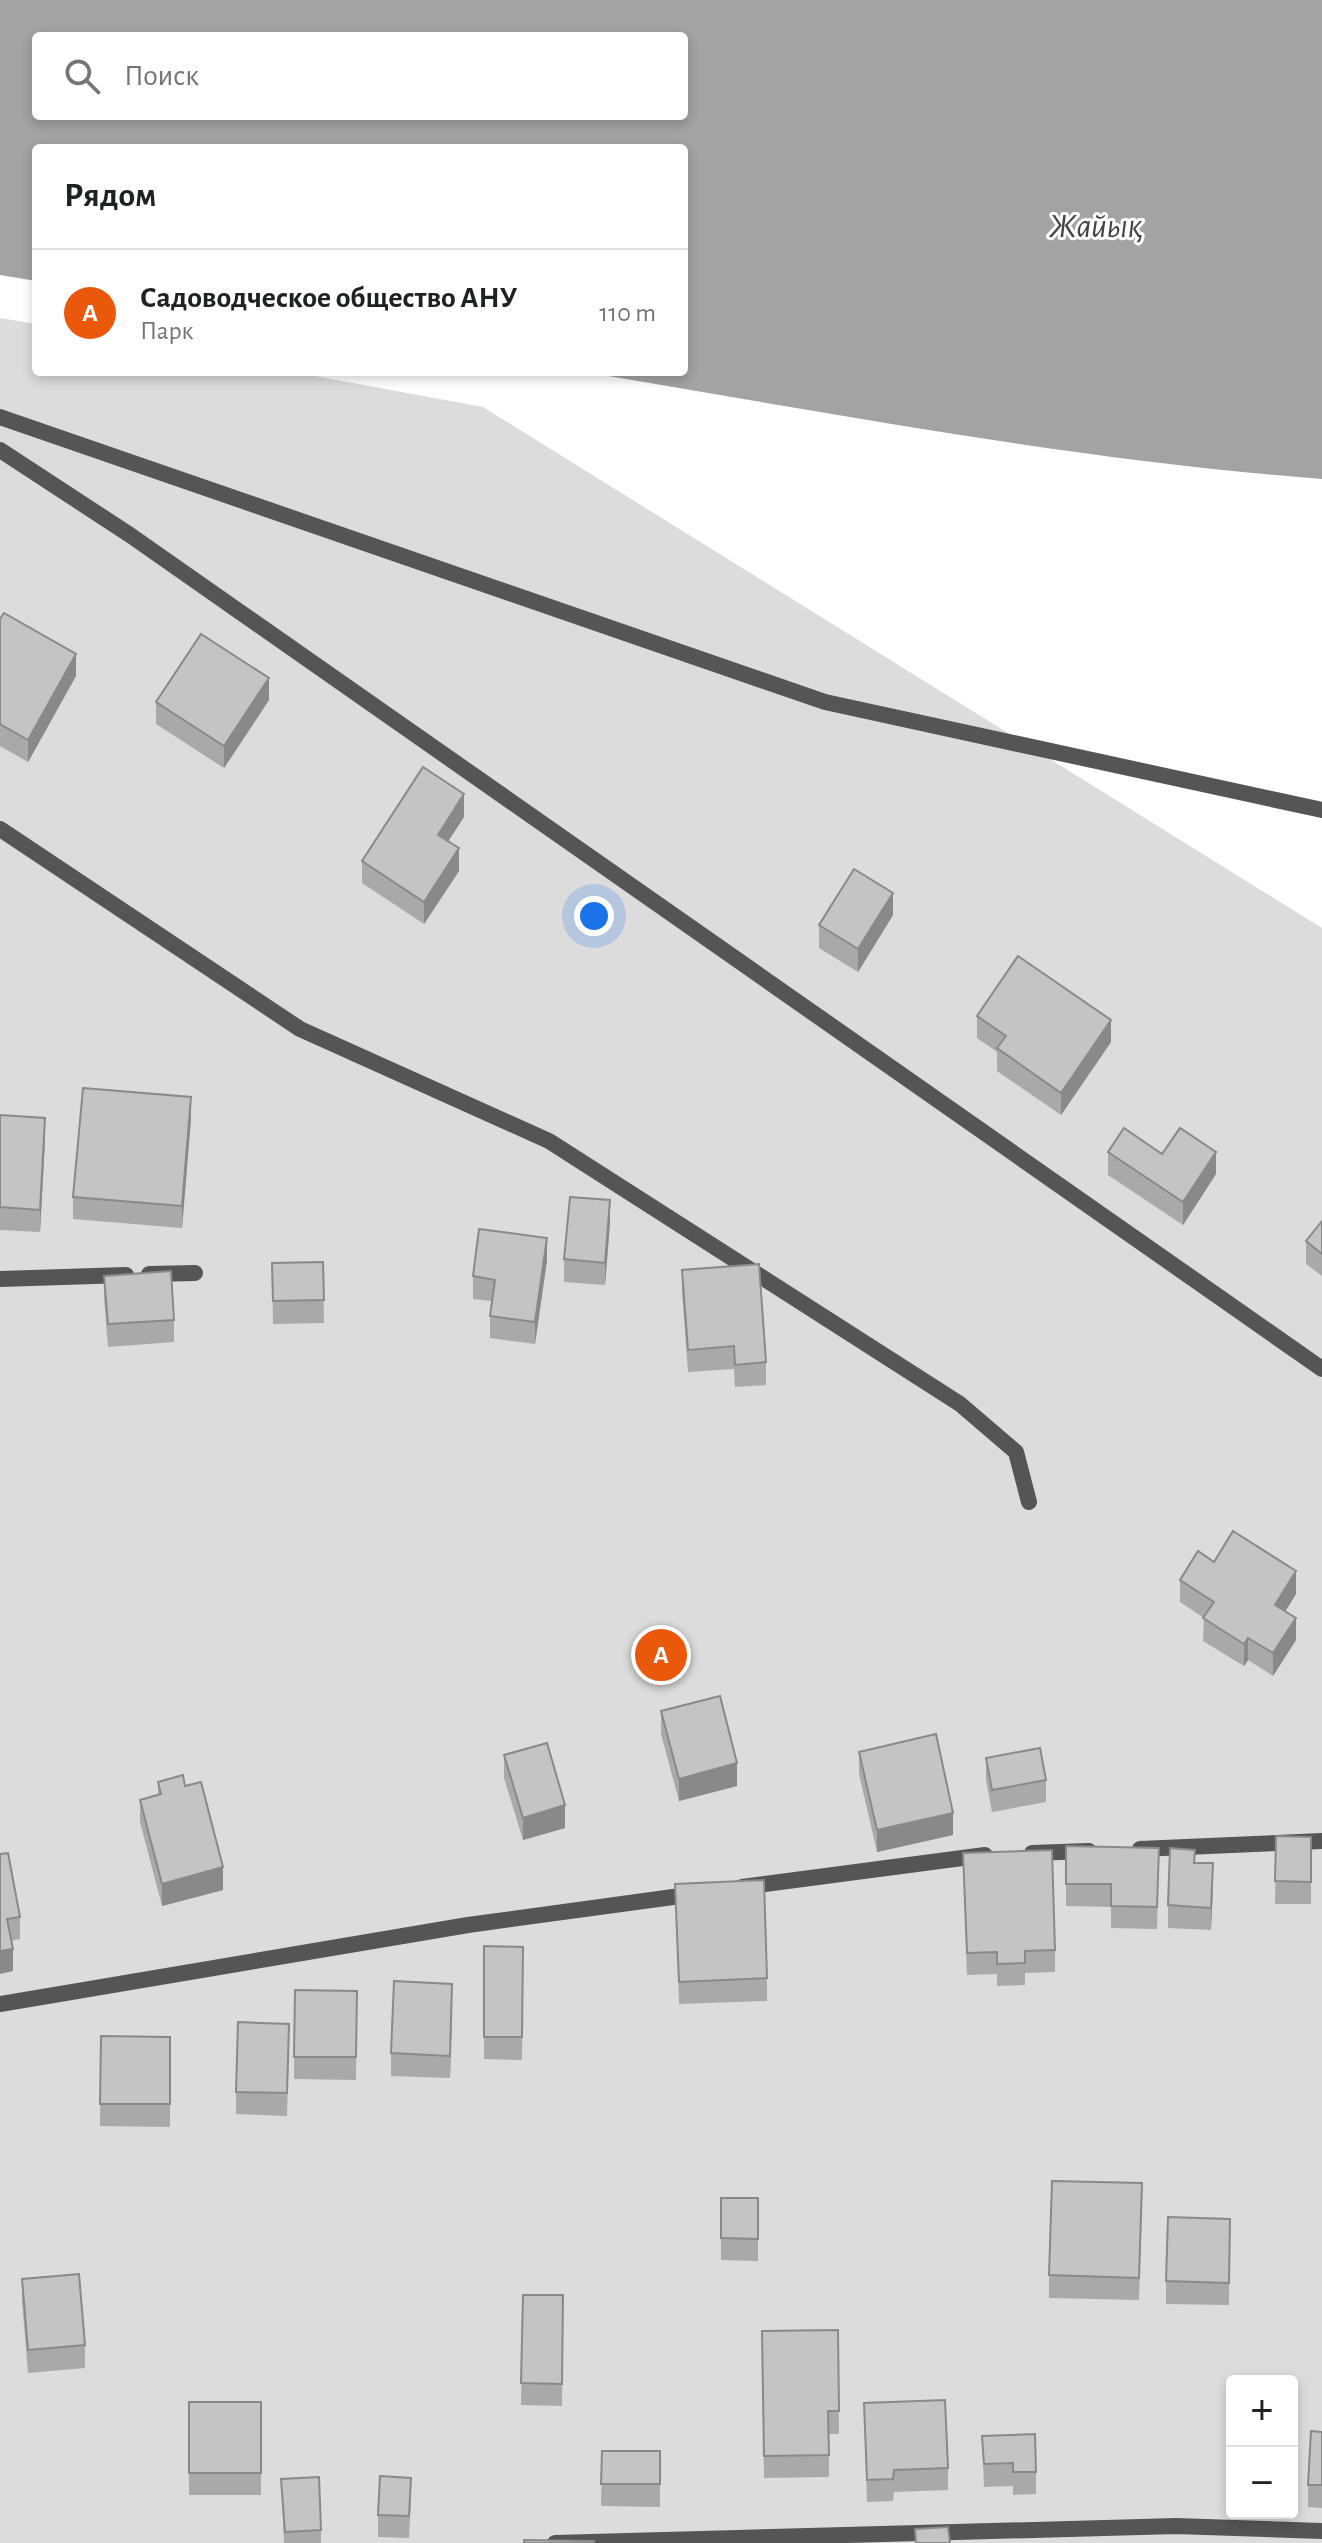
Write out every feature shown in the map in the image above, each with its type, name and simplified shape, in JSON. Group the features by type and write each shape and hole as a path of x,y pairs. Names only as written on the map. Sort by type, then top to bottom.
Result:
{"street":[{"path":"0,417 825,702 1322,810"},
{"path":"0,450 130,535 1322,1369"},
{"path":"0,829 300,1029 549,1141 960,1404 1016,1452 1029,1502"},
{"path":"0,1279 195,1273"},
{"path":"0,2004 468,1925 978,1855 1322,1841"},
{"path":"555,2543 1176,2526 1322,2531"}],"shaded area":[{"path":"0,318 32,323 32,376 315,376 483,407 1322,928 1322,2543 0,2543"}],"water":[{"name":"Жайық","path":"0,0 1322,0 1322,479 1045,448 608,376 688,376 688,144 32,144 32,280 0,275"}],"building":[{"path":"4,613 76,654 28,740 0,724 0,619"},
{"path":"201,634 269,678 224,746 156,702"},
{"path":"423,767 464,794 438,835 459,848 424,902 362,861"},
{"path":"854,869 893,893 858,949 819,925"},
{"path":"1018,956 1111,1020 1061,1093 997,1048 1006,1036 977,1016"},
{"path":"83,1088 191,1097 182,1206 73,1197"},
{"path":"0,1115 45,1118 40,1210 0,1207"},
{"path":"1124,1128 1162,1154 1180,1128 1216,1152 1183,1202 1108,1152"},
{"path":"570,1197 610,1200 605,1263 564,1259"},
{"path":"1322,1221 1322,1254 1306,1241"},
{"path":"479,1229 547,1238 535,1322 490,1316 495,1280 473,1276"},
{"path":"323,1262 324,1300 273,1301 272,1263"},
{"path":"759,1264 766,1362 735,1365 734,1346 688,1350 682,1270"},
{"path":"171,1271 174,1320 108,1324 104,1276"},
{"path":"1233,1531 1296,1571 1275,1605 1296,1618 1273,1653 1248,1638 1244,1644 1203,1618 1214,1602 1180,1580 1198,1551 1214,1562"},
{"path":"720,1696 737,1763 679,1779 661,1711"},
{"path":"936,1734 953,1813 877,1830 859,1752"},
{"path":"547,1743 565,1805 523,1818 504,1755"},
{"path":"1040,1748 1046,1780 992,1790 986,1758"},
{"path":"183,1775 185,1786 201,1782 223,1867 162,1884 140,1800 161,1794 158,1782"},
{"path":"1276,1836 1311,1837 1311,1882 1275,1881"},
{"path":"1066,1846 1159,1848 1157,1907 1111,1906 1111,1884 1066,1884"},
{"path":"1170,1848 1195,1850 1194,1863 1213,1863 1211,1908 1168,1905"},
{"path":"1052,1850 1055,1950 1025,1951 1025,1963 997,1964 997,1952 967,1953 963,1853"},
{"path":"8,1853 20,1917 7,1919 13,1949 0,1951 0,1854"},
{"path":"764,1880 767,1978 679,1982 675,1884"},
{"path":"484,1946 523,1947 522,2037 484,2037"},
{"path":"394,1981 452,1984 450,2056 391,2053"},
{"path":"295,1990 357,1991 356,2057 294,2057"},
{"path":"238,2022 289,2024 287,2093 236,2092"},
{"path":"101,2036 170,2037 170,2104 100,2104"},
{"path":"1052,2181 1142,2183 1139,2278 1049,2275"},
{"path":"721,2198 758,2198 758,2239 721,2238"},
{"path":"1168,2217 1230,2219 1229,2283 1166,2281"},
{"path":"79,2274 85,2345 28,2350 22,2279"},
{"path":"523,2295 563,2295 562,2384 521,2383"},
{"path":"838,2330 839,2411 828,2411 829,2455 764,2456 762,2331"},
{"path":"945,2400 948,2468 894,2470 893,2479 867,2480 864,2403"},
{"path":"189,2402 261,2402 261,2473 189,2473"},
{"path":"1311,2431 1322,2432 1322,2485 1308,2485"},
{"path":"1035,2434 1036,2472 1013,2472 1013,2463 984,2464 982,2436"},
{"path":"602,2451 660,2451 660,2484 601,2484"},
{"path":"380,2476 411,2478 409,2516 378,2515"},
{"path":"319,2477 321,2530 285,2532 281,2479"},
{"path":"948,2527 950,2543 916,2543 915,2529"},
{"path":"524,2540 594,2541 524,2543"}],"place":[{"name":"Садоводческое общество АНУ","path":"661,1655"}]}
